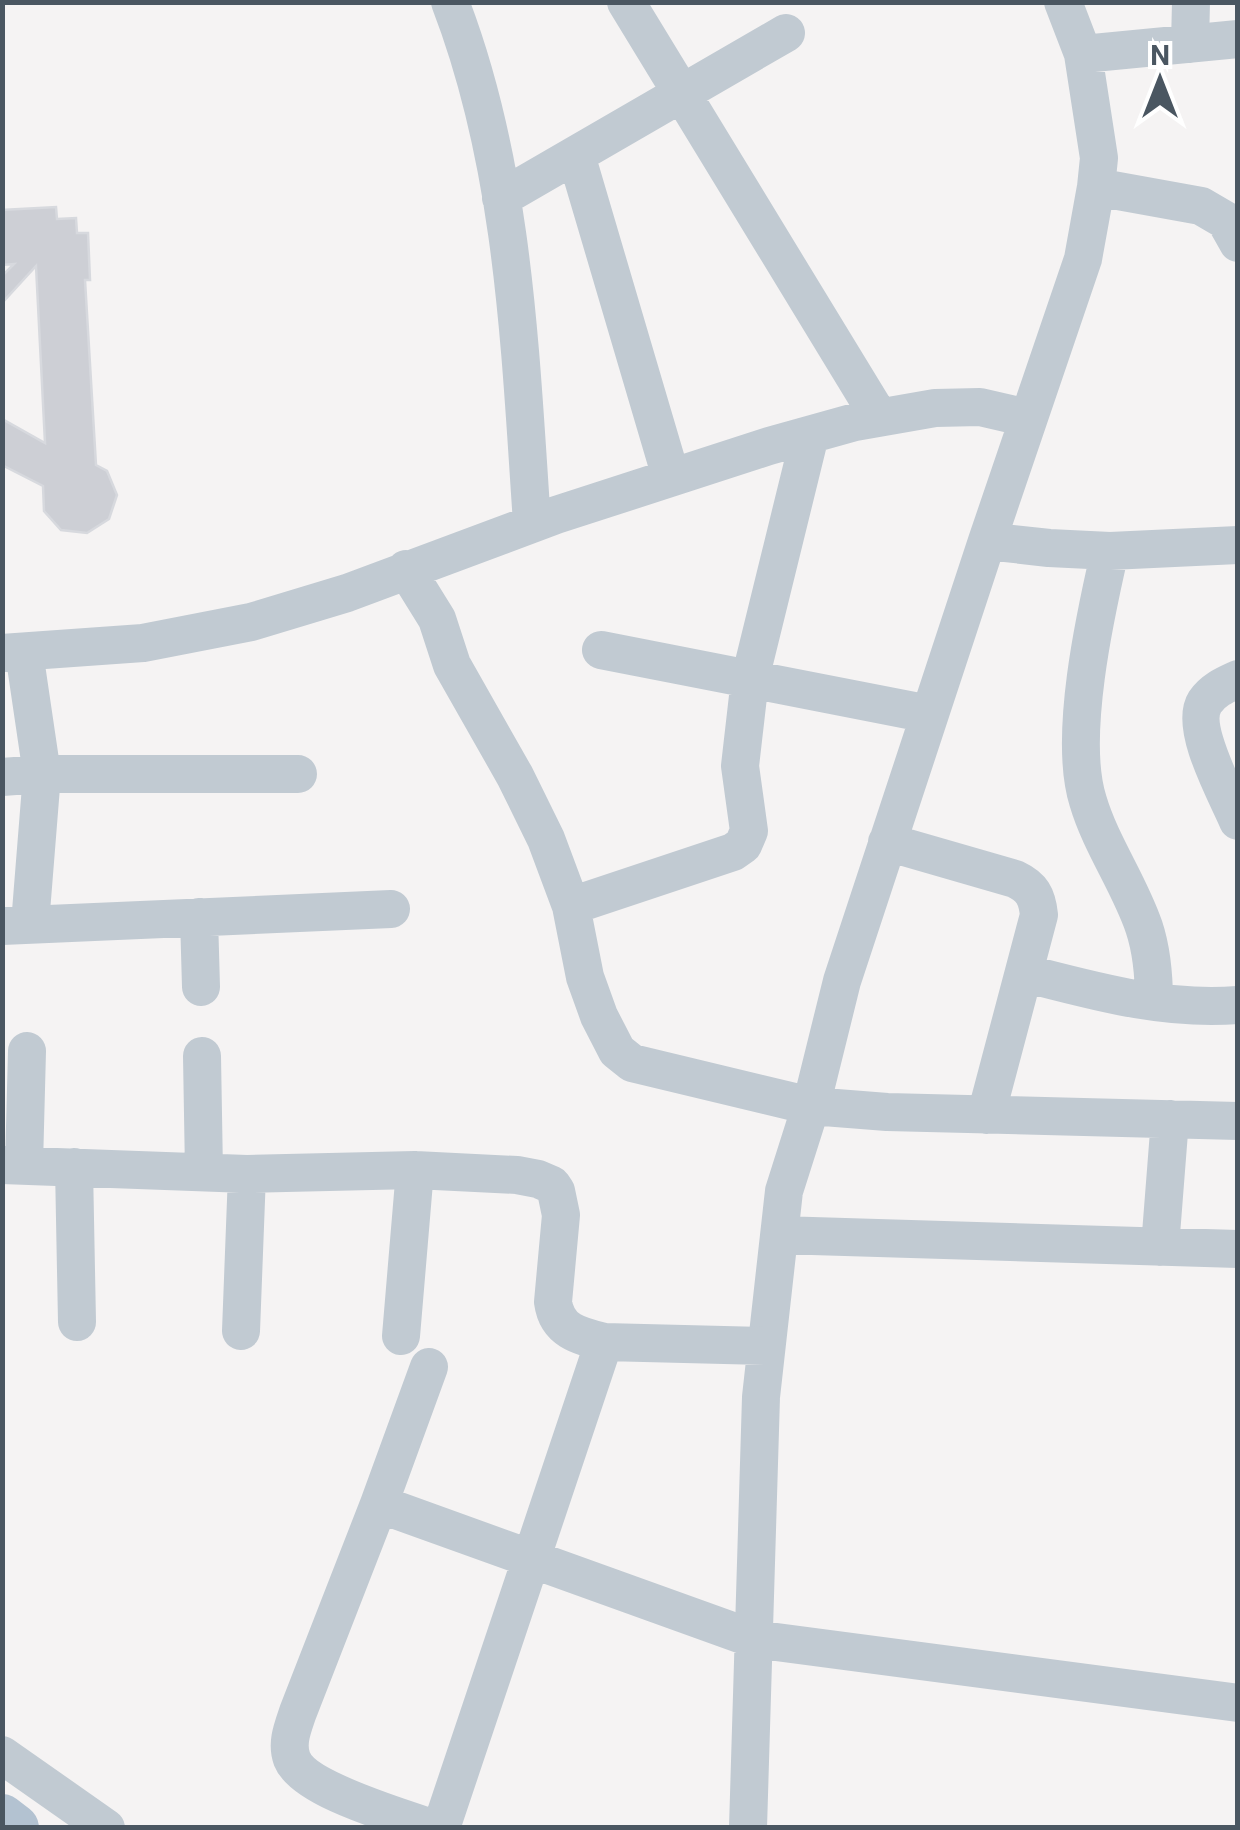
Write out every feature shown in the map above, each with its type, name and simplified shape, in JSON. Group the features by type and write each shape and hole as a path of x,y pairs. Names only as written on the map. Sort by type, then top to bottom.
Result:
{"main road":[{"path":"2,1818 16,1828"}],"street":[{"path":"450,2 478,84 495,154 522,370 532,523"},
{"path":"626,2 879,417"},
{"path":"748,1828 761,1397 784,1191 811,1106 842,981 1082,259 1099,158 1083,54 1063,2"},
{"path":"1190,44 1191,2"},
{"path":"501,198 786,33"},
{"path":"1083,54 1238,39"},
{"path":"576,154 671,477"},
{"path":"1096,187 1201,206 1225,220 1238,243"},
{"path":"391,909 16,925 42,774 14,653 143,643 251,622 347,593 532,523 671,477 879,417 935,408 980,407 1028,418"},
{"path":"570,906 733,852 742,845 749,831 740,766 750,679 810,436"},
{"path":"986,541 1110,551 1238,545"},
{"path":"1110,551 1095,618 1084,707 1083,777 1097,825 1145,929 1154,1002"},
{"path":"406,570 437,619 452,664 555,860 599,1016 617,1051 632,1064 811,1106 887,1112 1238,1121"},
{"path":"600,650 930,714"},
{"path":"1238,680 1220,687 1203,704 1201,724 1204,742 1238,821"},
{"path":"2,777 298,774"},
{"path":"887,842 1026,884 1034,893 1038,915 986,1115"},
{"path":"199,917 200,987"},
{"path":"1024,973 1154,1002 1238,1005"},
{"path":"27,1051 14,1165 247,1174 415,1170 538,1179 556,1191 561,1215 553,1302 560,1324 604,1342 766,1346"},
{"path":"202,1056 204,1172"},
{"path":"1160,1247 1170,1119"},
{"path":"74,1166 77,1322"},
{"path":"402,1336 415,1170"},
{"path":"241,1331 247,1174"},
{"path":"779,1234 1238,1249"},
{"path":"440,1828 604,1342"},
{"path":"429,1367 298,1712 290,1750 299,1770 322,1787 431,1828"},
{"path":"379,1504 754,1639 1238,1703"},
{"path":"2,1756 106,1828"}],"building":[{"path":"56,207 57,219 76,218 77,233 88,233 90,280 85,280 96,465 107,471 117,495 109,519 87,533 61,530 44,511 43,486 2,465 2,419 45,443 36,266 2,303 2,276 14,264 2,265 2,210"}]}
